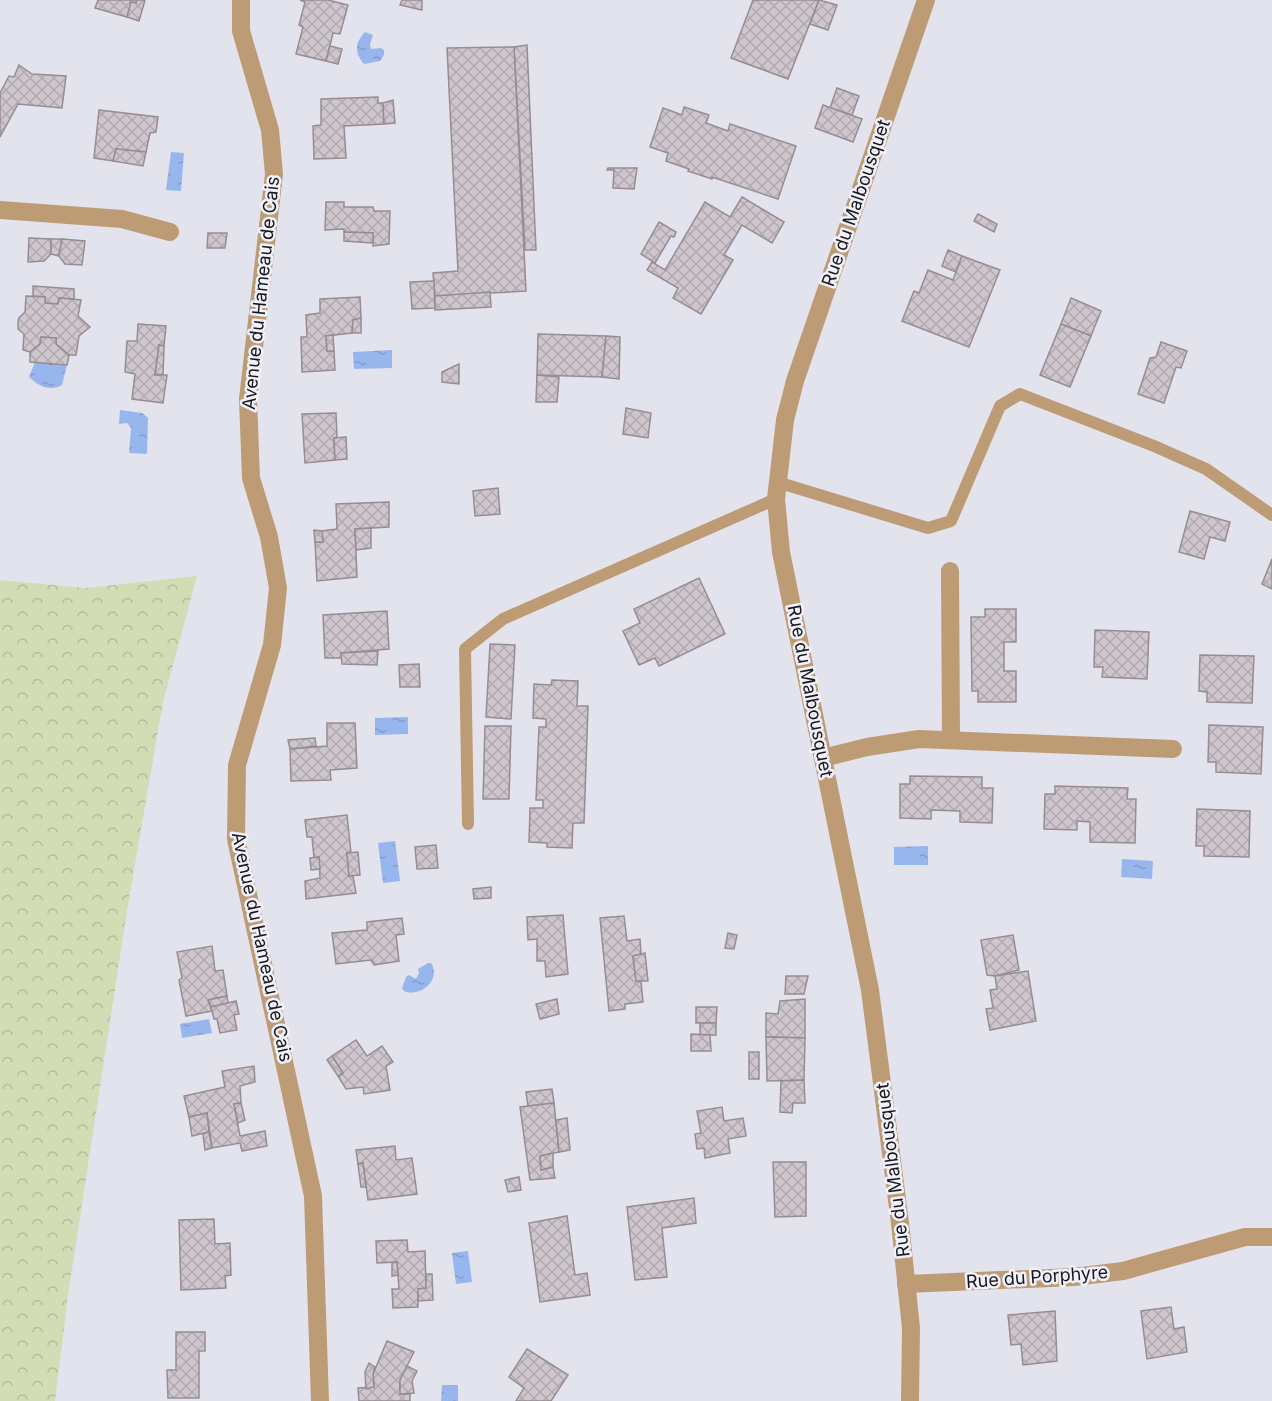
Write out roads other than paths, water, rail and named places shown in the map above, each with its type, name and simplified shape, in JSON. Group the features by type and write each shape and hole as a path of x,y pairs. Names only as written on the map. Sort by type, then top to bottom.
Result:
{"street":[{"name":"Avenue du Hameau de Cais","path":"242,0 241,31 270,130 274,174 248,399 251,478 269,537 278,588 272,645 237,765 236,839 313,1196 320,1401"},
{"name":"Rue du Malbousquet","path":"910,1401 911,1328 870,990 782,552 777,490 785,420 795,381 926,0"},
{"path":"0,210 122,219 170,232"},
{"path":"950,571 951,739"},
{"path":"823,758 867,747 920,739 1173,749"},
{"name":"Rue du Porphyre","path":"906,1284 1074,1277 1124,1271 1245,1237 1272,1237"}],"lane":[{"path":"468,824 465,649 503,619 777,490 928,528 951,521 1000,406 1020,394 1154,446 1206,469 1272,515"}],"water":[{"path":"365,32 373,35 371,49 384,50 380,61 364,64 357,52 359,40"},
{"path":"171,152 184,153 181,191 166,190"},
{"path":"392,350 392,368 354,369 353,352"},
{"path":"35,362 67,365 62,385 49,388 29,377"},
{"path":"120,410 142,413 148,418 147,454 129,453 131,428 127,423 119,424"},
{"path":"408,717 408,734 375,735 375,718"},
{"path":"395,841 400,881 383,883 378,843"},
{"path":"928,846 928,865 894,865 894,847"},
{"path":"1122,859 1153,861 1152,879 1121,877"},
{"path":"431,963 434,969 434,976 428,986 417,992 404,991 402,988 406,977 409,975 416,979 418,969"},
{"path":"209,1019 212,1033 182,1038 180,1024"},
{"path":"468,1251 472,1282 456,1284 452,1253"},
{"path":"442,1385 458,1385 458,1401 441,1401"}]}
